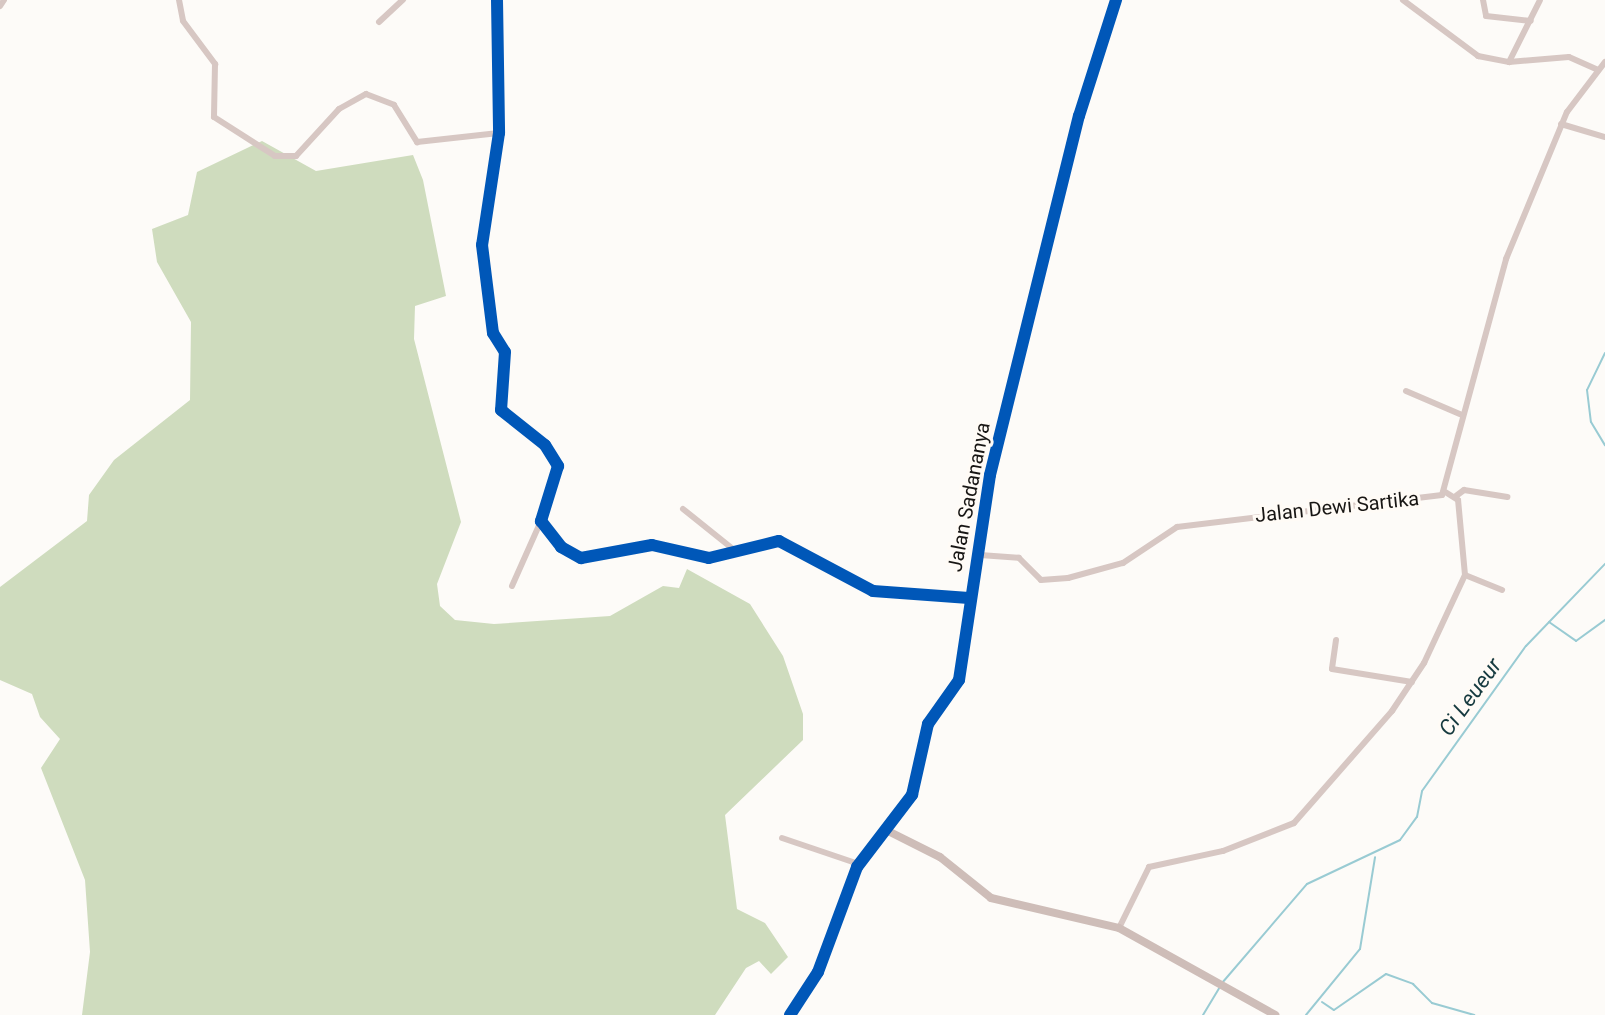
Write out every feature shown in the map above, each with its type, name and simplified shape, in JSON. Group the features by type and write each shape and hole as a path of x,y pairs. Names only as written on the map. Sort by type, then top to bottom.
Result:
{"street":[{"path":"0,6 4,0"},
{"path":"179,0 183,21 215,64 214,117 275,156 296,156 339,109 366,94 394,105 417,142 499,133"},
{"path":"379,22 403,0"},
{"path":"497,0 499,133 482,245 493,333 505,352 501,411 545,445 558,466 541,521 512,586"},
{"name":"Jalan Sadananya","path":"790,1015 818,972 859,864 890,832 921,775 931,716 959,680 990,475 1079,116 1116,0"},
{"path":"1403,0 1456,46 1509,62 1569,57 1598,70"},
{"path":"1483,0 1486,16 1531,21"},
{"path":"1509,62 1540,0"},
{"name":"Jalan Dewi Sartika","path":"980,555 1019,558 1041,580 1068,578 1119,565 1172,529 1445,492 1460,414 1486,313 1561,124 1605,62"},
{"path":"1561,124 1605,137"},
{"path":"1406,391 1460,414"},
{"path":"1456,496 1464,490 1507,497"},
{"path":"1445,492 1456,496"},
{"path":"1119,928 1154,864 1223,851 1294,823 1412,682 1465,575 1456,496"},
{"path":"683,509 733,549"},
{"path":"541,521 561,547 581,558 652,545 709,558 733,549 779,541 873,591 969,598"},
{"path":"1465,575 1502,590"},
{"path":"1336,640 1332,669 1412,682"},
{"path":"890,832 934,853 998,901 1119,928 1275,1015"},
{"path":"782,838 859,864"}],"green space":[{"path":"262,141 316,171 413,155 423,180 446,296 415,306 414,339 461,522 437,584 440,606 455,620 494,624 610,616 663,586 679,588 687,569 750,604 783,656 803,714 803,740 725,815 737,909 765,923 788,957 771,974 759,961 746,968 715,1015 82,1015 90,952 85,880 41,768 60,739 40,717 32,694 0,680 0,587 87,521 89,495 114,460 190,400 191,322 157,262 152,229 188,215 197,172"}],"waterway":[{"name":"Ci Leueur","path":"1605,353 1587,390 1591,422 1605,445"},
{"name":"Ci Leueur","path":"1222,983 1307,884 1400,840 1417,817 1422,791 1526,646 1605,564"},
{"path":"1549,622 1576,641 1605,620"},
{"name":"Ci Leueur","path":"1306,1015 1360,949 1375,857"},
{"path":"1322,1002 1334,1010 1386,974 1413,984 1432,1003 1474,1015"},
{"name":"Ci Leueur","path":"1203,1015 1219,988"}],"cycle path":[{"path":"497,0 499,133 482,245 493,333 505,352 501,410 545,445 558,466 541,521 561,547 581,558 652,545 709,558 779,541 873,591 969,598"},
{"path":"790,1015 818,972 857,867 912,795 928,724 959,680 990,475 1079,116 1116,0"}]}
